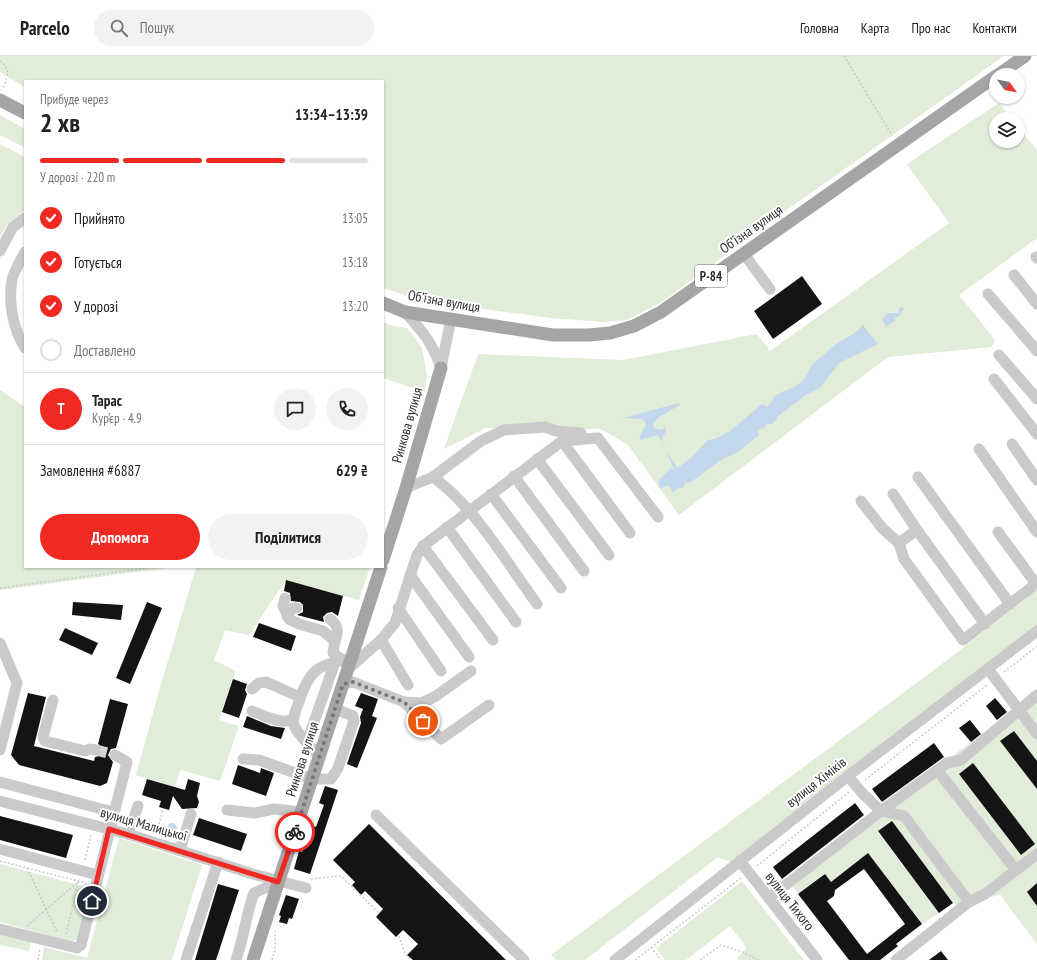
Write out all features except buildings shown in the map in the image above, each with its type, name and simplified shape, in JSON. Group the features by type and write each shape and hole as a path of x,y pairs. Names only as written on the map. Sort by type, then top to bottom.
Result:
{"main road":[{"name":"Обʼїзна вулиця","path":"1008,68 1025,56"},
{"name":"Обʼїзна вулиця","path":"384,303 405,312 553,334 610,333 634,326 661,312 989,82"},
{"path":"0,100 24,113"},
{"name":"Ринкова вулиця","path":"384,557 441,368"},
{"name":"Ринкова вулиця","path":"253,960 343,684 344,663 381,568"}],"street":[{"path":"0,251 13,227 24,219"},
{"path":"24,254 12,279 12,314 19,339 24,346"},
{"path":"744,254 770,289"},
{"path":"1014,275 1037,304"},
{"path":"988,294 1037,351"},
{"path":"405,312 429,339 435,350 441,368"},
{"name":"Ринкова вулиця","path":"441,368 451,319"},
{"path":"999,355 1037,399"},
{"path":"994,379 1037,434"},
{"path":"406,488 433,477 481,441 504,430 545,427 556,431 586,433 598,438 658,517"},
{"path":"290,723 308,678 317,669 344,663 381,640 395,623 398,608 417,555 423,546 562,441 598,438"},
{"path":"562,441 630,533"},
{"path":"1012,444 1037,480"},
{"path":"979,449 1037,532"},
{"path":"537,459 609,555"},
{"path":"514,476 584,571"},
{"path":"918,476 1010,604"},
{"path":"433,477 449,488 469,511 537,604"},
{"path":"491,494 561,588"},
{"path":"893,494 917,530 985,624"},
{"path":"861,501 884,529 898,543 904,559 963,640 1036,584 998,532"},
{"path":"447,527 516,622"},
{"path":"898,543 917,530"},
{"path":"423,546 493,640"},
{"path":"410,575 469,657"},
{"path":"285,598 283,606 287,616 299,624 323,632 335,641"},
{"path":"287,616 292,608 297,608"},
{"path":"398,608 440,671"},
{"path":"330,619 336,623 338,630 333,653 344,663"},
{"name":"вулиця Хіміків","path":"615,960 848,776 1037,630"},
{"path":"381,640 408,685"},
{"path":"0,643 17,683 0,750"},
{"path":"307,742 344,663"},
{"path":"988,669 1037,734"},
{"path":"343,684 353,682 404,702 422,703 471,671"},
{"path":"252,689 259,682 266,682 300,697"},
{"path":"769,898 937,770 947,763 961,760 1018,709 1037,695"},
{"path":"53,700 43,737 45,742 85,751 90,748 96,750"},
{"path":"404,702 441,739 488,705"},
{"path":"243,759 259,760 312,779 331,779 338,768 354,721 352,716 334,710"},
{"path":"252,711 290,723 320,756"},
{"path":"0,929 76,948 81,945 113,812 127,762 115,755"},
{"path":"937,770 1016,870"},
{"path":"848,776 882,811 904,816 969,902"},
{"path":"0,782 113,812"},
{"name":"вулиця Малицької","path":"0,801 128,834 278,882 307,884"},
{"path":"128,834 138,806"},
{"path":"227,810 254,813 274,809 302,812"},
{"path":"180,850 191,814"},
{"path":"376,815 524,960"},
{"path":"0,849 80,876 98,875"},
{"path":"896,960 969,902 985,894 1037,854"},
{"name":"вулиця Тихого","path":"740,861 817,960"},
{"path":"186,960 218,862"},
{"path":"236,960 244,936 246,915 254,893 278,882"}],"path":[{"path":"844,56 898,145"},
{"path":"0,61 6,68 8,74 0,96"},
{"path":"0,588 147,568"},
{"path":"634,960 749,872 1037,646"},
{"path":"154,842 163,809"},
{"path":"64,940 94,825"},
{"path":"0,861 28,868 80,876 95,886"},
{"path":"28,868 57,933"},
{"path":"24,929 80,876"},
{"path":"307,884 337,876 342,877 379,913"},
{"path":"398,936 405,954 411,960"},
{"path":"700,960 721,945 743,952 758,960"},
{"path":"651,947 661,960"}],"green space":[{"path":"0,56 1004,56 756,232 662,302 627,320 604,322 551,318 423,301 384,288 384,80 24,80 24,86 0,72"},
{"path":"997,104 1000,104 1006,112 989,112 989,148 1025,148 1025,135 1037,150 1037,238 959,295 995,340 992,347 888,357 679,515 628,445 601,429 486,428 444,449 478,354 623,360 757,334 770,351 949,223 907,164"},
{"path":"0,115 24,128 24,147 0,135"},
{"path":"0,144 24,156 24,211 7,225 0,237"},
{"path":"384,322 407,328 422,348 427,377 425,392 384,378"},
{"path":"0,390 24,406 24,568 167,568 0,590"},
{"path":"196,568 370,568 359,600 286,580 249,635 225,630 214,660 236,671 219,720 239,726 220,781 180,770 175,787 136,775"},
{"path":"1037,590 1037,626 732,863 718,857 585,960 556,960 551,955 950,658"},
{"path":"1037,691 1037,944 1000,895 969,902 959,910 892,821 878,832 939,913 922,924 868,853 831,882 825,874 799,895 789,882"},
{"path":"119,838 202,865 172,960 42,960 44,947 87,958"},
{"path":"0,864 90,888 78,938 72,942 0,922"},
{"path":"742,881 804,960 738,960 737,958 747,948 730,926 686,960 665,960 656,948"},
{"path":"0,932 31,941 29,951 0,945"}],"water":[{"path":"902,307 904,309 898,317 894,318 896,320 886,327 882,319 887,313 899,313 898,309"},
{"path":"863,325 878,344 839,363 820,388 806,395 777,417 772,424 767,424 763,429 760,429 758,431 759,435 738,452 721,460 691,482 685,483 683,488 679,488 673,492 668,485 660,489 658,481 671,468 674,469 665,448 677,468 691,458 708,440 715,439 730,431 762,404 767,407 771,403 774,396 796,386 804,380 812,365 836,344 856,332"},
{"path":"679,403 680,405 659,417 653,424 654,428 661,430 666,427 665,434 662,437 662,442 657,435 641,440 639,438 646,424 643,419 623,418"},
{"path":"170,823 174,823 178,828 171,833 164,830"}],"tunnel":[{"path":"96,750 115,755"}],"way so far":[{"path":"295,832 343,684 353,682 404,702 423,721"}],"route":[{"path":"92,901 109,829 180,850 278,882 295,832"}]}
